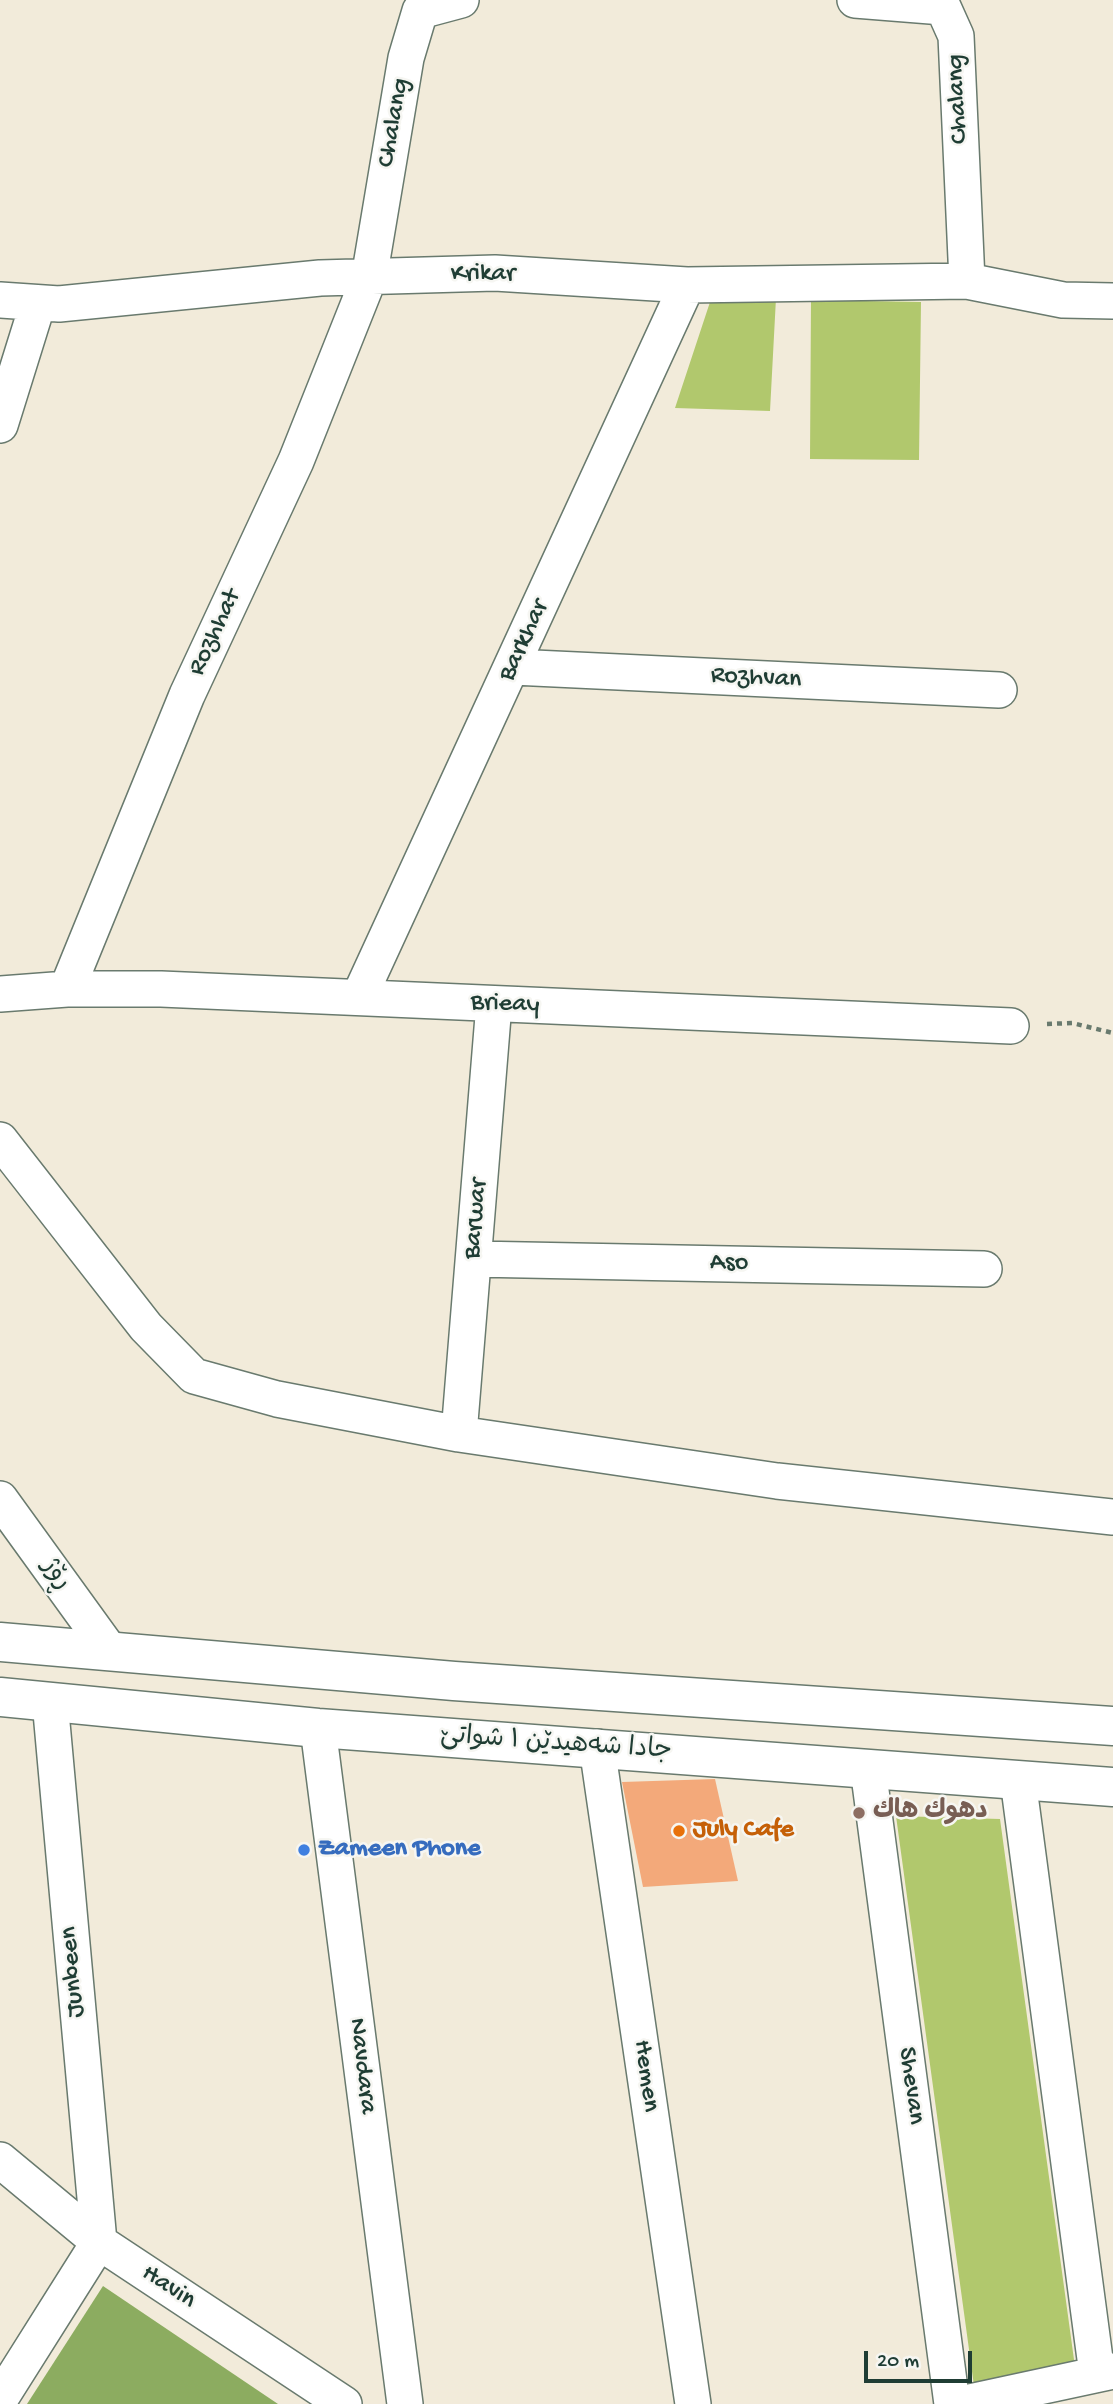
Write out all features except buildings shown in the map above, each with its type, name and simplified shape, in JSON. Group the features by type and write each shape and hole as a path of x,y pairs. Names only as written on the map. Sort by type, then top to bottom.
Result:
{"main road":[{"path":"0,1642 468,1682 1113,1726"},
{"name":"جادا شەهیدێن ١ شواتێ","path":"0,1697 318,1728 1113,1787"}],"street":[{"name":"Chalang","path":"369,278 406,58 420,10 461,0"},
{"name":"Chalang","path":"855,0 943,7 956,36 967,281"},
{"name":"Krikar","path":"0,300 58,304 320,278 495,273 687,285 967,281 1063,300 1113,301"},
{"name":"Rozhhat","path":"67,989 187,695 296,461 369,278"},
{"name":"Barkhar","path":"360,995 687,285"},
{"path":"0,425 38,303"},
{"name":"Rozhvan","path":"513,667 999,690"},
{"name":"Brieay","path":"0,994 67,989 360,995 494,1004 1011,1026"},
{"name":"Barwar","path":"459,1434 494,1004"},
{"path":"0,1140 146,1327 194,1376 277,1399 459,1434 777,1481 1113,1517"},
{"name":"Aso","path":"474,1259 984,1269"},
{"name":"ڕۆژ","path":"0,1499 110,1651"},
{"name":"Junbeen","path":"50,1701 99,2242"},
{"name":"Navdara","path":"318,1728 405,2404"},
{"name":"Hemen","path":"597,1748 693,2404"},
{"name":"Shevan","path":"868,1768 952,2404"},
{"path":"960,2404 1105,2373 1018,1780"},
{"name":"Havin","path":"0,2160 99,2242 344,2404"},
{"path":"0,2399 99,2242"}],"path":[{"path":"1011,1026 1072,1023 1113,1033"}],"green space":[{"path":"776,298 770,411 675,408 711,299"},
{"path":"811,300 921,302 919,460 810,459"},
{"path":"896,1816 1000,1819 1075,2367 974,2386"},
{"path":"103,2286 278,2404 27,2404"}],"place":[{"name":"دهوك هاك","path":"859,1813"},
{"name":"July Cafe","path":"679,1831"},
{"name":"Zameen Phone","path":"304,1850"}]}
